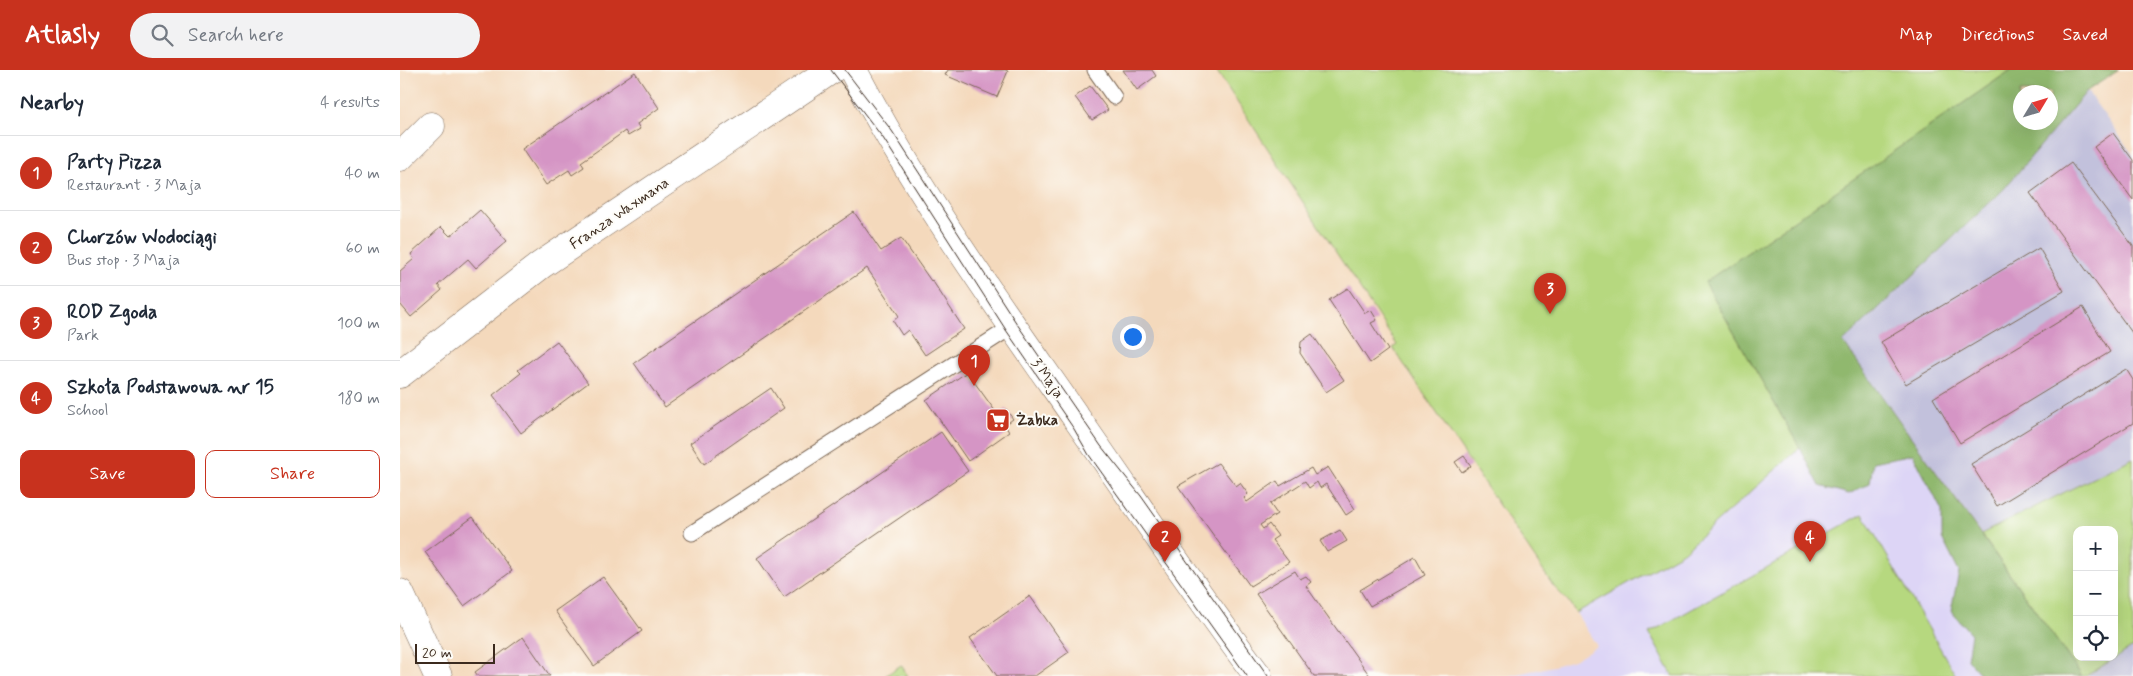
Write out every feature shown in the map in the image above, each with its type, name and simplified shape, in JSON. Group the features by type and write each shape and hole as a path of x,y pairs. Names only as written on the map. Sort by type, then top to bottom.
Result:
{"street":[{"name":"Franza Waxmana","path":"404,362 541,265 831,70"},
{"name":"3 Maja","path":"853,70 888,134 1013,326 1186,578 1258,676"},
{"path":"400,157 410,144 431,126"},
{"path":"400,593 438,676"}],"lane":[{"path":"1095,70 1114,96"},
{"path":"692,533 1013,326"}],"shaded area":[{"path":"2087,91 2133,155 2133,458 1981,534 1843,342 2003,190 2054,130 2058,130 2058,125"},
{"path":"1800,448 1820,486 1873,462 1913,454 1942,511 1942,538 1959,572 1951,611 1971,634 1967,659 1982,676 1508,676 1574,660 1597,646 1576,613 1683,552"},
{"path":"2133,647 2133,676 2086,676 2110,661 2118,661 2118,656"}],"green space":[{"path":"1216,70 2011,70 1705,282 1800,448 1683,552 1576,613 1568,601 1554,587 1393,348 1397,345"},
{"path":"2011,70 2119,70 2087,91 2058,125 2058,85 2013,85 2013,130 2054,130 2003,190 1843,342 2082,676 1982,676 1967,659 1971,634 1951,611 1959,572 1942,538 1942,511 1913,454 1873,462 1870,483 1849,494 1820,486 1705,282"},
{"path":"2133,458 2133,647 2118,656 2118,526 2073,526 2073,661 2110,661 2086,676 2082,676 1981,534"},
{"path":"1863,514 1956,676 1673,676 1649,633"},
{"path":"901,665 908,676 885,676"}],"building":[{"path":"948,70 1008,71 997,97 945,75"},
{"path":"1123,70 1152,70 1156,76 1137,90"},
{"path":"635,72 659,108 637,124 640,129 628,136 625,131 581,162 584,167 572,175 569,170 546,185 522,149"},
{"path":"1090,86 1108,110 1092,120 1075,97"},
{"path":"2113,133 2133,160 2133,200 2094,147"},
{"path":"2071,163 2133,246 2133,334 2030,193"},
{"path":"480,210 507,241 476,268 468,259 438,285 442,290 411,317 400,304 400,271 414,259 411,254 441,227 450,236"},
{"path":"854,212 881,251 901,238 932,280 964,329 925,355 908,330 902,335 893,321 899,316 867,268 665,407 634,363"},
{"path":"2039,248 2064,291 1906,384 1881,342"},
{"path":"1348,288 1365,313 1371,310 1377,320 1371,323 1388,350 1370,363 1329,300"},
{"path":"2083,307 2110,352 1960,443 1933,398"},
{"path":"1312,334 1344,380 1326,392 1300,353 1301,342"},
{"path":"557,341 588,383 521,433 493,395 521,373 518,370"},
{"path":"2126,369 2133,380 2133,423 1997,506 1971,464"},
{"path":"967,372 998,415 1006,409 1013,419 1005,425 1009,432 968,461 926,400"},
{"path":"771,388 784,408 704,464 690,443"},
{"path":"941,432 968,471 784,597 757,558"},
{"path":"1464,456 1471,466 1462,472 1455,462"},
{"path":"1218,463 1236,486 1240,483 1248,494 1244,498 1247,502 1277,481 1280,486 1311,468 1315,475 1328,467 1355,509 1346,515 1326,484 1320,488 1317,482 1309,488 1305,481 1270,504 1277,514 1260,525 1263,529 1269,524 1278,536 1272,540 1289,562 1250,586 1178,486"},
{"path":"473,517 512,571 464,606 425,552"},
{"path":"1340,530 1347,541 1327,552 1320,541"},
{"path":"1415,557 1425,575 1370,606 1360,590"},
{"path":"1295,571 1300,579 1306,576 1311,582 1306,586 1370,676 1314,676 1256,594"},
{"path":"603,577 642,631 594,666 555,611"},
{"path":"1030,596 1069,652 1035,676 997,676 970,638"},
{"path":"523,637 550,676 478,676 475,672"}],"tram line":[{"path":"831,70 883,138 1006,330 1074,429 1089,455 1247,676"},
{"path":"845,70 892,131 1017,324 1101,446 1141,496 1268,676"}],"place":[{"name":"ROD Zgoda","path":"1550,314"},
{"name":"Party Pizza","path":"974,386"},
{"name":"Żabka","path":"998,420"},
{"name":"Chorzów Wodociągi","path":"1165,562"},
{"name":"Szkoła Podstawowa nr 15","path":"1810,562"}]}
